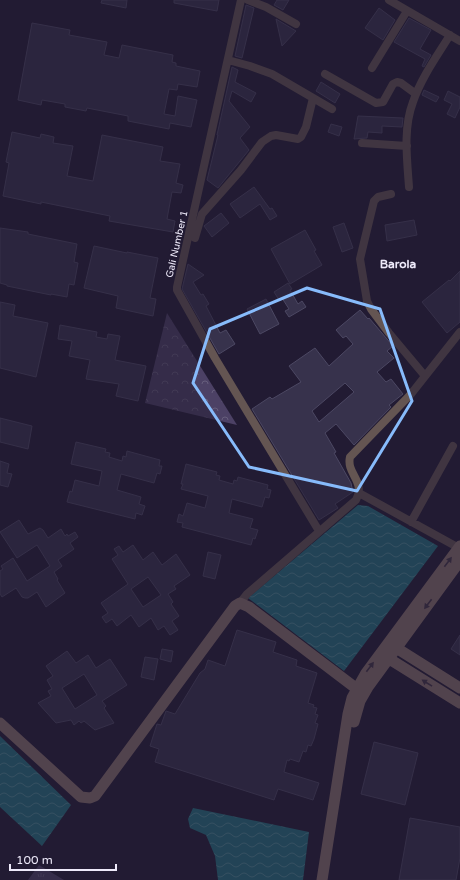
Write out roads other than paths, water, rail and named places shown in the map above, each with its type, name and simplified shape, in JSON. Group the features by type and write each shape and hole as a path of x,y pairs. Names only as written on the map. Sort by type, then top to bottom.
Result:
{"street":[{"name":"Gali Number 1","path":"242,0 177,290 215,358 319,531"},
{"path":"248,0 266,7 296,24"},
{"path":"389,0 460,41"},
{"path":"372,68 407,11"},
{"path":"409,187 407,146 410,110 416,94 450,35"},
{"path":"228,60 272,74 332,109"},
{"path":"325,74 376,104 383,102 394,84 397,82 401,83 416,94"},
{"path":"195,238 202,214 241,170 262,142 270,136 276,135 298,139 301,137 306,127 313,98"},
{"path":"362,143 407,146"},
{"path":"390,194 378,197 374,201 360,260 364,286 371,309 425,376"},
{"path":"0,723 81,797 90,798 95,796 235,606 356,500 360,493 359,486 348,463 350,457 411,394 460,332"},
{"path":"411,522 453,446"},
{"path":"330,880 355,716 360,701 384,656 459,547 360,493"},
{"path":"392,645 460,561"},
{"path":"240,603 249,607 356,689"},
{"path":"392,645 460,688"},
{"path":"322,880 348,714 352,698 366,673 384,656"},
{"path":"384,656 460,703"}],"water":[{"path":"358,505 368,506 438,546 344,671 248,598"},
{"path":"0,736 71,805 42,846 0,807"},
{"path":"193,808 309,832 303,880 218,880 215,856 206,835 190,828 188,819"}],"district":[{"name":"Barola","path":"398,264"}]}
